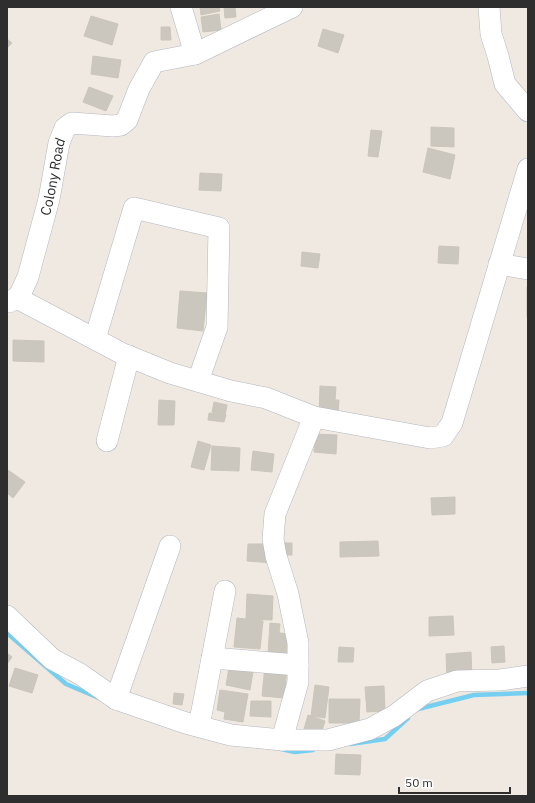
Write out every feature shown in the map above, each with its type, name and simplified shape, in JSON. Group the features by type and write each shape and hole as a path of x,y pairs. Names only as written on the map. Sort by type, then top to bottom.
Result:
{"street":[{"path":"181,7 195,54"},
{"name":"Colony Road","path":"10,302 28,277 49,199 60,143 65,128 72,123 113,126 121,125 127,120 139,89 154,62 195,54 292,7"},
{"path":"488,7 491,34 505,84 528,111"},
{"path":"10,302 170,373 231,391 266,398 314,417 430,438 443,436 452,423 528,169"},
{"path":"95,340 134,208 219,228 217,328 198,381"},
{"path":"500,264 528,269"},
{"path":"107,440 129,356"},
{"path":"282,740 298,682 298,643 288,594 276,556 273,539 276,514 314,417"},
{"path":"116,699 170,546"},
{"path":"198,726 225,591"},
{"path":"7,616 52,659 80,674 116,699 198,726 231,735 282,740 328,740 370,729 394,716 427,691 457,681 500,680 528,676"},
{"path":"212,658 298,665"}],"building":[{"path":"200,7 219,7 220,11 201,15"},
{"path":"224,7 235,7 236,17 225,18"},
{"path":"219,14 221,30 203,32 201,17"},
{"path":"91,16 118,24 112,45 84,36"},
{"path":"161,27 170,27 171,40 161,40"},
{"path":"323,29 344,35 338,53 318,46"},
{"path":"7,39 12,43 7,48"},
{"path":"93,56 121,60 118,78 91,74"},
{"path":"89,87 113,96 106,111 83,102"},
{"path":"431,127 454,128 454,147 431,146"},
{"path":"371,130 382,131 378,157 368,156"},
{"path":"428,148 455,155 450,179 423,172"},
{"path":"200,173 222,174 221,191 199,190"},
{"path":"439,246 459,247 458,264 438,263"},
{"path":"302,252 320,254 318,268 301,266"},
{"path":"528,287 528,317 527,317"},
{"path":"180,291 207,293 203,331 177,328"},
{"path":"13,340 44,341 44,362 13,361"},
{"path":"320,386 336,387 335,400 339,400 338,414 319,414"},
{"path":"159,400 175,401 174,425 158,425"},
{"path":"214,402 227,405 225,415 212,412"},
{"path":"209,413 226,415 224,422 208,420"},
{"path":"315,434 337,435 336,454 314,452"},
{"path":"198,441 211,445 204,470 191,467"},
{"path":"212,446 240,448 239,471 211,470"},
{"path":"253,451 274,454 272,472 251,470"},
{"path":"7,470 25,482 13,498 7,493"},
{"path":"455,497 455,514 432,515 431,498"},
{"path":"378,541 379,556 340,557 340,542"},
{"path":"281,543 292,543 292,555 281,555"},
{"path":"248,544 264,544 264,554 274,554 273,563 247,561"},
{"path":"247,594 273,596 272,620 246,619"},
{"path":"453,616 454,635 429,636 429,617"},
{"path":"237,618 263,621 260,649 234,647"},
{"path":"270,623 280,624 279,633 290,634 289,655 268,654"},
{"path":"504,646 505,662 492,663 491,647"},
{"path":"339,647 354,648 353,662 338,662"},
{"path":"471,652 472,678 447,679 446,654"},
{"path":"7,653 12,657 7,664"},
{"path":"265,666 287,668 284,698 262,696"},
{"path":"15,668 38,675 32,693 9,686"},
{"path":"229,668 253,672 250,690 226,685"},
{"path":"315,685 329,687 325,718 311,716"},
{"path":"384,686 385,711 367,712 365,687"},
{"path":"220,690 248,694 243,722 224,719 225,712 217,710"},
{"path":"174,693 184,694 182,705 173,704"},
{"path":"329,699 360,699 359,723 329,723"},
{"path":"251,701 271,701 271,717 250,716"},
{"path":"308,715 325,721 321,734 304,729"},
{"path":"336,754 361,755 360,775 335,774"}],"waterway":[{"path":"7,633 66,684 99,698"},
{"path":"418,709 474,695 528,693"},
{"path":"350,744 385,739 408,718"},
{"path":"281,749 295,752 313,750"}]}
